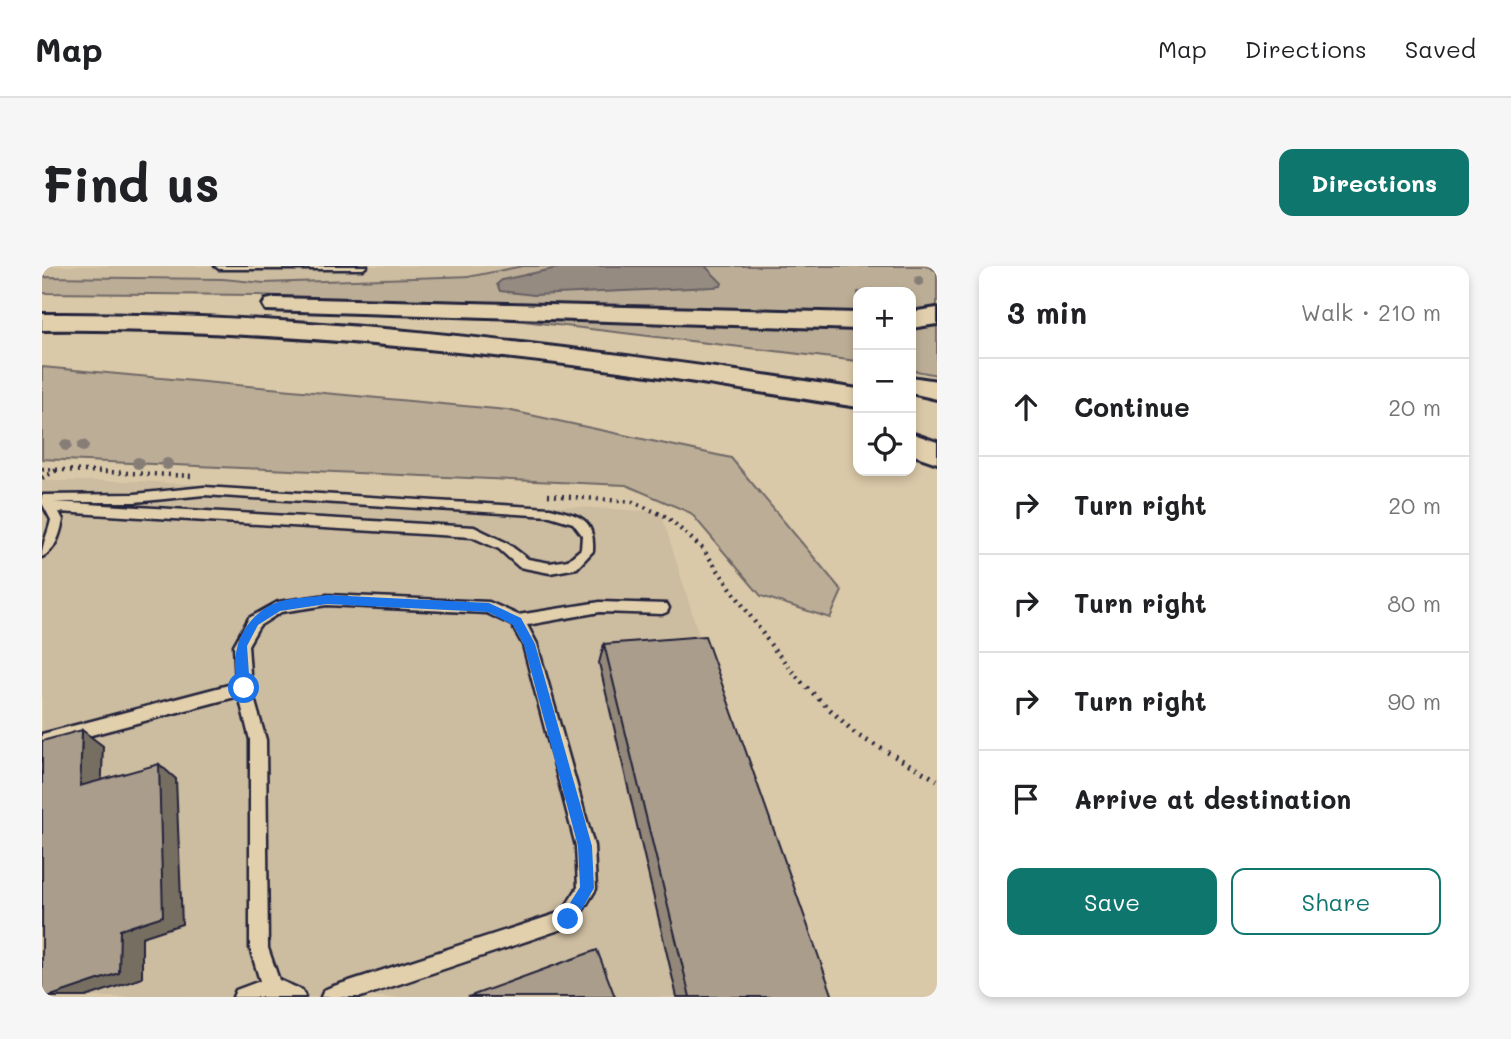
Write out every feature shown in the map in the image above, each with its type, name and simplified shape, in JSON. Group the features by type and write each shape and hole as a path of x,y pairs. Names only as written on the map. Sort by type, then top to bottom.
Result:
{"highway":[{"path":"42,303 224,307 295,305 711,319 853,321"},
{"path":"224,307 474,327 765,359 853,375"},
{"path":"916,319 937,316"},
{"path":"42,321 358,335 645,367 853,397"},
{"path":"358,335 693,387 775,403 853,424"},
{"path":"916,386 937,390"},
{"path":"916,407 937,411"},
{"path":"916,445 937,453"}],"lane":[{"path":"219,266 363,266"},
{"path":"204,491 550,512 577,520 588,534 587,551 572,564 550,568 524,564 503,546 474,532 46,501 135,498 204,491"},
{"path":"42,552 53,537 57,520 46,501"},
{"path":"271,987 259,948 258,740 244,688 241,645 254,622 278,607 327,600 489,608 517,621 600,607 662,608"},
{"path":"331,997 568,919 587,888 585,846 530,644 517,621"},
{"path":"42,741 244,688"},
{"path":"243,997 271,987 295,997"}],"path":[{"path":"42,478 58,469"}],"shaded area":[{"path":"42,266 523,266 473,276 264,283 223,279 42,277"},
{"path":"523,266 927,266 937,271 937,306 916,312 916,287 853,287 853,315 652,314 258,295 42,293 42,277 223,279 264,283 473,276"},
{"path":"566,266 705,266 722,283 721,286 713,287 534,295 500,291 497,284 502,280"},
{"path":"456,313 853,324 853,360"},
{"path":"937,321 937,375 916,371 916,323"},
{"path":"42,367 507,410 731,458 842,591 830,618 761,596 691,513 626,485 42,459"},
{"path":"42,481 136,481 661,512 810,997 42,997"}],"building":[{"path":"705,636 833,997 690,997 604,644"},
{"path":"82,730 80,786 159,764 163,916 120,930 119,973 42,997 42,741"},
{"path":"597,950 615,997 468,997"}],"route":[{"path":"244,688 241,645 254,622 278,607 327,600 489,608 517,621 530,644 585,846 587,888 568,919"}]}
